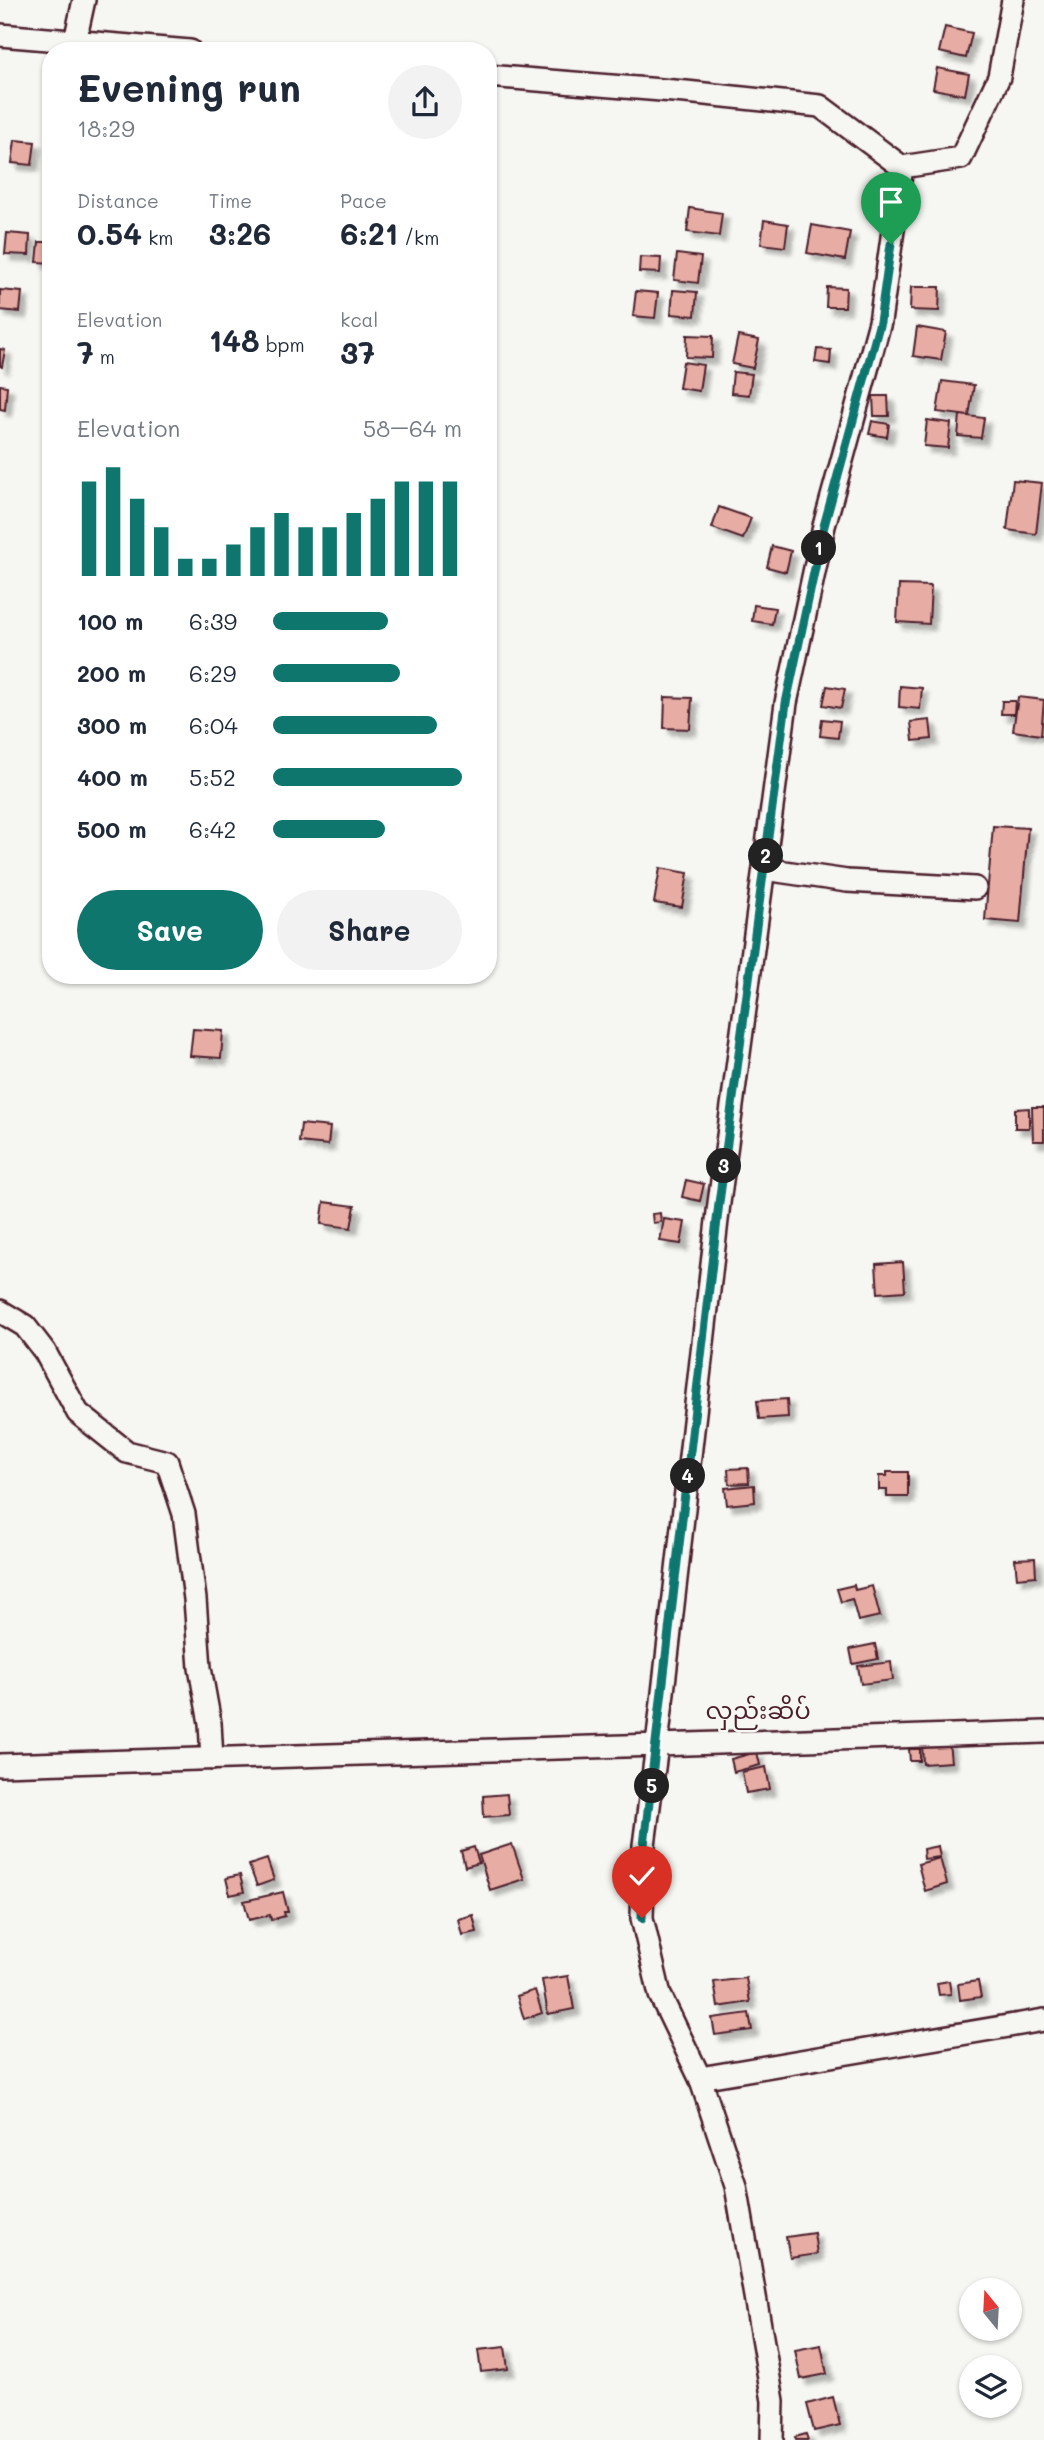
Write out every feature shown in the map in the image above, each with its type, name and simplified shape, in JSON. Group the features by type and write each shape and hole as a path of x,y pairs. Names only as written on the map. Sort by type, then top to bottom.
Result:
{"street":[{"path":"75,41 84,0"},
{"path":"497,77 820,106 902,167 961,158 999,77 1013,0"},
{"path":"0,34 86,42"},
{"path":"772,2440 773,2401 736,2186 700,2078 660,1995 642,1918 644,1845 719,1203 786,703 824,526 880,322 902,167"},
{"path":"764,870 847,881 975,888"},
{"path":"0,1311 24,1326 45,1352 78,1413 127,1452 167,1462 184,1514 195,1599 200,1668 210,1723 212,1759"},
{"path":"0,1765 1044,1732"},
{"path":"700,2078 1044,2020"}],"building":[{"path":"945,27 972,33 966,58 939,52"},
{"path":"937,68 969,74 965,95 933,89"},
{"path":"15,140 35,142 32,165 12,163"},
{"path":"690,208 722,213 719,236 687,232"},
{"path":"764,220 788,224 785,247 761,244"},
{"path":"812,225 850,232 845,260 807,253"},
{"path":"7,233 30,235 29,255 5,254"},
{"path":"39,242 42,242 42,262 37,262"},
{"path":"677,254 701,257 698,283 674,280"},
{"path":"640,257 661,258 660,273 639,272"},
{"path":"827,287 846,288 845,307 826,307"},
{"path":"911,287 940,287 939,311 910,310"},
{"path":"0,290 22,292 20,312 0,310"},
{"path":"673,290 697,292 695,316 671,314"},
{"path":"636,291 658,293 655,318 633,316"},
{"path":"917,327 946,332 941,360 913,356"},
{"path":"687,335 713,336 712,358 686,357"},
{"path":"738,336 759,340 753,368 732,364"},
{"path":"0,349 5,350 2,367 0,366"},
{"path":"817,349 831,350 830,364 815,362"},
{"path":"683,362 703,365 699,391 679,388"},
{"path":"733,372 752,374 749,395 731,393"},
{"path":"942,381 974,385 969,416 937,412"},
{"path":"0,385 7,386 5,410 0,409"},
{"path":"873,396 888,396 889,416 874,416"},
{"path":"960,415 984,418 981,438 958,436"},
{"path":"927,420 951,423 948,448 924,446"},
{"path":"872,421 889,424 887,437 869,434"},
{"path":"1013,480 1042,483 1036,534 1007,530"},
{"path":"719,507 751,518 743,539 712,528"},
{"path":"772,546 791,551 786,572 767,567"},
{"path":"899,585 931,586 929,624 897,622"},
{"path":"754,605 775,608 772,624 752,621"},
{"path":"827,686 845,689 841,708 823,705"},
{"path":"900,686 922,688 920,709 899,707"},
{"path":"665,697 692,698 690,729 664,728"},
{"path":"1018,697 1044,700 1041,735 1013,731"},
{"path":"1002,701 1015,701 1014,714 1001,714"},
{"path":"822,719 840,721 838,738 820,736"},
{"path":"930,720 932,739 913,741 911,722"},
{"path":"993,826 1028,828 1020,923 985,920"},
{"path":"660,868 688,873 682,907 654,903"},
{"path":"193,1029 223,1031 221,1058 190,1056"},
{"path":"1032,1107 1044,1107 1044,1141 1033,1141"},
{"path":"1029,1108 1029,1128 1015,1128 1015,1109"},
{"path":"301,1124 330,1127 328,1145 299,1142"},
{"path":"686,1180 704,1184 700,1201 682,1197"},
{"path":"324,1202 355,1206 351,1228 321,1224"},
{"path":"660,1213 661,1222 653,1223 652,1214"},
{"path":"664,1219 685,1222 681,1244 660,1241"},
{"path":"903,1262 905,1291 878,1293 876,1264"},
{"path":"787,1399 788,1417 759,1419 757,1401"},
{"path":"748,1468 749,1483 729,1484 728,1469"},
{"path":"887,1472 908,1472 908,1497 887,1497 887,1490 879,1490 879,1476 887,1476"},
{"path":"754,1485 755,1502 727,1505 725,1488"},
{"path":"1035,1558 1036,1576 1017,1578 1015,1559"},
{"path":"854,1585 855,1590 872,1586 880,1616 858,1621 852,1599 841,1602 837,1589"},
{"path":"875,1644 878,1659 853,1664 850,1649"},
{"path":"891,1662 893,1680 861,1684 858,1666"},
{"path":"949,1742 951,1762 923,1764 922,1743"},
{"path":"909,1749 920,1749 920,1761 910,1761"},
{"path":"757,1752 760,1765 734,1772 731,1759"},
{"path":"766,1767 770,1789 746,1793 742,1772"},
{"path":"507,1794 509,1815 484,1817 483,1796"},
{"path":"512,1844 524,1879 490,1890 479,1855"},
{"path":"938,1846 940,1857 924,1859 923,1849"},
{"path":"474,1847 479,1863 465,1867 461,1851"},
{"path":"940,1858 947,1884 925,1891 918,1864"},
{"path":"267,1859 274,1880 257,1886 249,1865"},
{"path":"240,1875 244,1892 230,1895 226,1878"},
{"path":"283,1892 288,1912 284,1912 285,1916 271,1920 270,1915 249,1920 244,1901"},
{"path":"473,1915 477,1932 462,1935 458,1919"},
{"path":"568,1976 574,2009 548,2014 542,1980"},
{"path":"746,1978 750,2002 718,2007 714,1982"},
{"path":"949,1981 951,1994 939,1995 937,1983"},
{"path":"978,1981 981,1997 960,2000 958,1984"},
{"path":"535,1990 542,2013 524,2019 517,1996"},
{"path":"749,2013 752,2030 715,2035 712,2018"},
{"path":"814,2233 817,2254 790,2258 786,2237"},
{"path":"821,2345 827,2374 801,2379 795,2350"},
{"path":"505,2347 508,2369 481,2372 478,2350"},
{"path":"833,2397 840,2425 814,2431 807,2404"},
{"path":"806,2434 808,2440 796,2440 795,2437"}],"district":[{"name":"လှည်းဆိပ်","path":"758,1709"}],"route":[{"path":"642,1918 644,1845 719,1203 786,703 824,526 880,322 891,244"}]}
